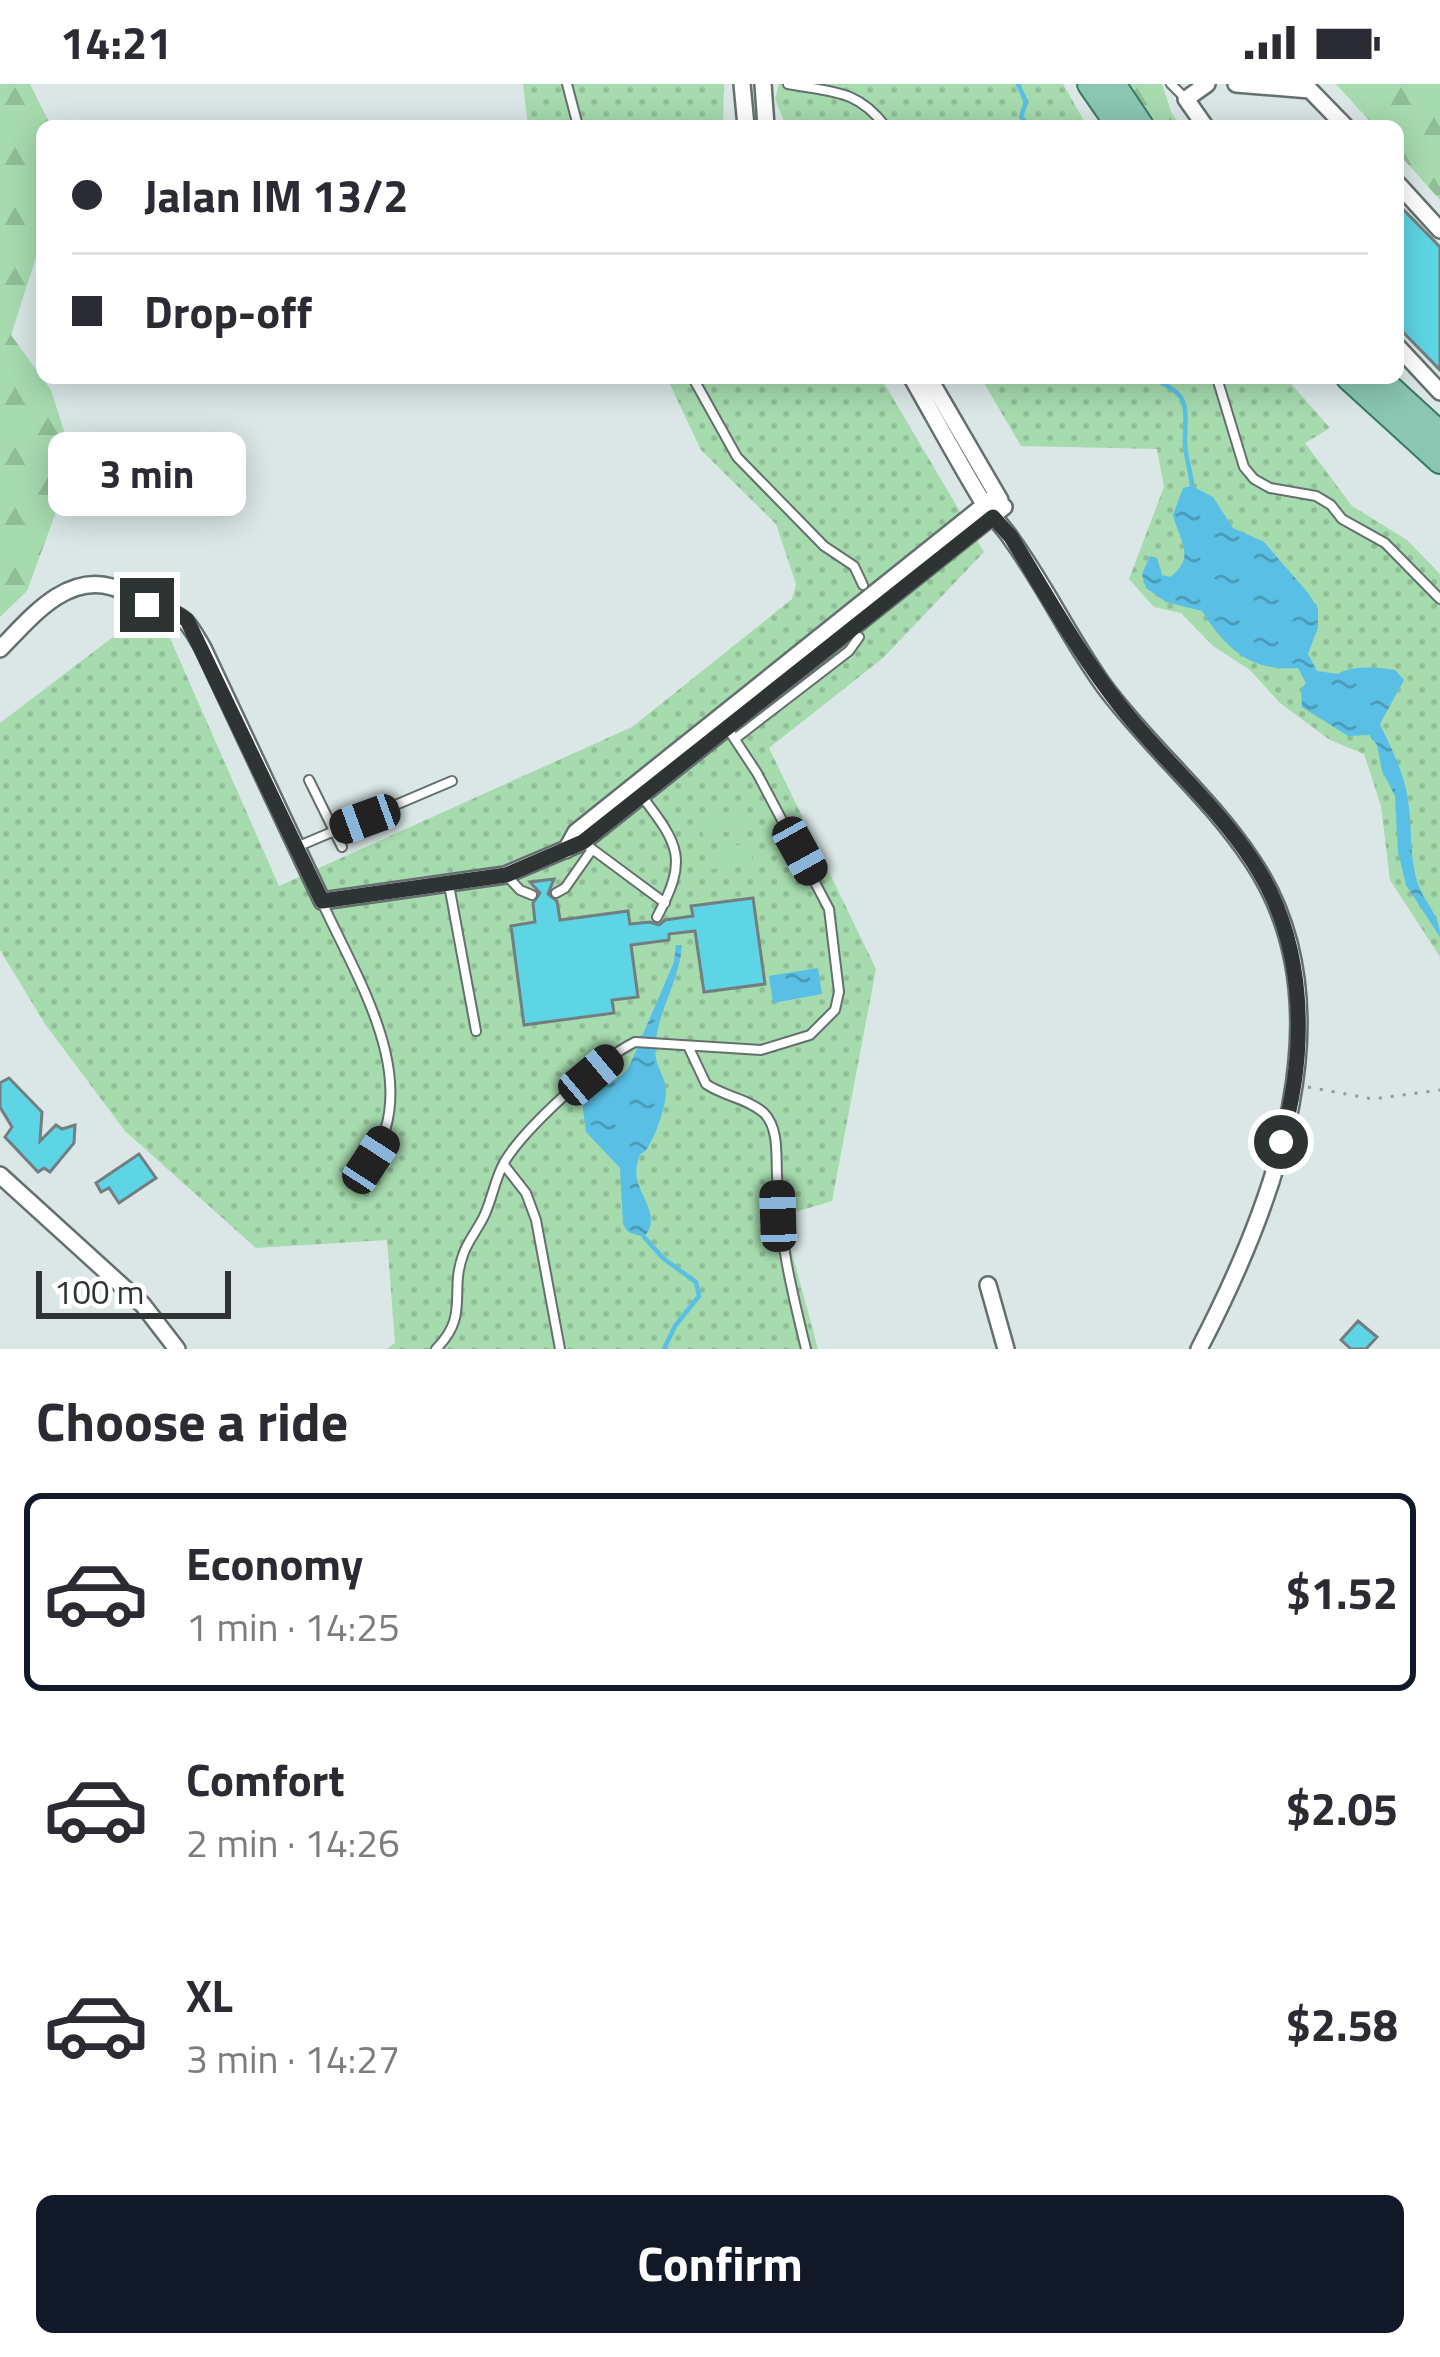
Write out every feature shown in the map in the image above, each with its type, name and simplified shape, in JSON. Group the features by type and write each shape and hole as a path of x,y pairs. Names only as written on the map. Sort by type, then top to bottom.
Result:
{"main road":[{"path":"1090,84 1115,120"},
{"path":"1113,84 1137,120"},
{"path":"1356,384 1440,461"},
{"path":"1386,384 1440,434"}],"street":[{"path":"742,84 745,120"},
{"path":"763,84 766,120"},
{"path":"1200,120 1186,99 1207,84"},
{"path":"1237,84 1310,90 1340,120"},
{"path":"1404,191 1440,230"},
{"path":"1404,353 1440,392"},
{"path":"916,384 995,506"},
{"path":"932,384 1011,537 1103,684 1235,837 1271,893 1286,929 1299,1006 1288,1118 1259,1219 1199,1349"},
{"path":"0,649 64,591 92,584 108,585 187,620 322,901 448,884 506,875 584,842 638,791 995,506"},
{"path":"699,742 732,733 783,676"},
{"path":"0,1175 143,1305 177,1349"},
{"path":"988,1285 1006,1349"}],"lane":[{"path":"567,84 576,120"},
{"path":"788,84 852,97 867,104 880,120"},
{"path":"1171,84 1186,99"},
{"path":"696,384 737,457 824,546 854,566 863,585"},
{"path":"1218,384 1244,467 1254,479 1270,488 1316,496 1330,505 1342,519 1385,543 1440,599"},
{"path":"436,1349 457,1322 461,1260 486,1212 503,1164 522,1136 635,1042 761,1050 810,1035 835,1010 839,992 833,932 821,890 732,733 849,651 860,637"},
{"path":"309,780 342,847"},
{"path":"298,847 452,781"},
{"path":"638,791 664,825 674,851 676,880 657,917"},
{"path":"556,893 565,888 584,842 665,903"},
{"path":"506,875 532,895"},
{"path":"448,884 476,1031"},
{"path":"322,901 373,1013 388,1072 386,1138 371,1160"},
{"path":"689,1048 706,1084 754,1106 769,1121 776,1138 778,1216 786,1274 806,1349"},
{"path":"503,1164 526,1193 536,1220 560,1349"}],"path":[{"path":"1294,1084 1373,1099 1440,1090"}],"green space":[{"path":"0,84 30,84 48,120 36,120 36,258 11,335 36,369 36,384 47,384 51,390 74,463 27,591 0,617"},
{"path":"523,84 724,84 723,120 527,120"},
{"path":"779,84 1063,84 1084,120 784,120 775,99"},
{"path":"1125,84 1162,84 1177,120 1149,120"},
{"path":"1336,84 1440,84 1440,200 1404,160 1404,120 1369,120"},
{"path":"670,384 885,384 984,552 883,658 769,748 876,969 832,1201 782,1216 818,1349 386,1349 395,1343 387,1240 256,1248 125,1131 45,1024 0,950 0,723 142,615 162,620 279,886 632,727 792,599 796,584 776,524 701,450"},
{"path":"985,384 1291,384 1330,428 1305,443 1352,506 1407,540 1440,574 1440,957 1390,880 1381,806 1364,754 1330,740 1280,703 1250,670 1213,646 1181,613 1154,607 1129,579 1164,487 1157,449 1021,446"},
{"path":"744,809 747,828 703,836 699,816"},
{"path":"750,843 753,863 708,870 705,851"}],"water":[{"path":"1192,486 1213,497 1233,528 1264,542 1309,594 1318,609 1318,627 1308,654 1317,671 1338,674 1381,668 1395,670 1404,680 1380,724 1405,784 1416,875 1440,937 1406,885 1398,852 1395,796 1369,735 1348,736 1302,707 1301,689 1306,683 1298,668 1253,662 1231,647 1202,611 1166,602 1146,588 1142,574 1150,556 1157,558 1162,575 1170,577 1183,562 1184,548 1173,515 1183,488"},
{"path":"676,945 682,945 681,957 655,1045 665,1100 636,1172 651,1218 644,1237 628,1232 623,1224 620,1168 586,1132 582,1102 628,1069 674,962"},
{"path":"818,968 822,994 773,1003 769,976"}],"building":[{"path":"1404,210 1440,247 1440,370 1404,333"},
{"path":"554,879 548,894 557,901 560,920 628,911 630,924 659,925 693,916 691,906 753,898 765,984 704,992 695,931 669,934 669,940 631,945 638,997 612,1000 614,1013 524,1025 511,926 535,922 533,903 540,893 530,882"},
{"path":"9,1078 42,1112 40,1141 56,1125 62,1129 75,1125 74,1143 50,1172 44,1168 38,1172 5,1137 12,1127 0,1107 0,1083"},
{"path":"139,1154 156,1178 119,1203 109,1188 101,1192 96,1183"},
{"path":"1358,1321 1377,1337 1366,1349 1351,1349 1341,1340"}],"waterway":[{"path":"1018,84 1026,102 1024,120"},
{"path":"1163,384 1183,401 1192,486"},
{"path":"644,1237 696,1282 699,1296 664,1349"}],"route":[{"path":"147,605 172,610 187,620 322,901 506,875 583,842 993,517 1011,537 1103,684 1235,837 1271,893 1286,929 1299,1006 1294,1084 1281,1142"}]}
